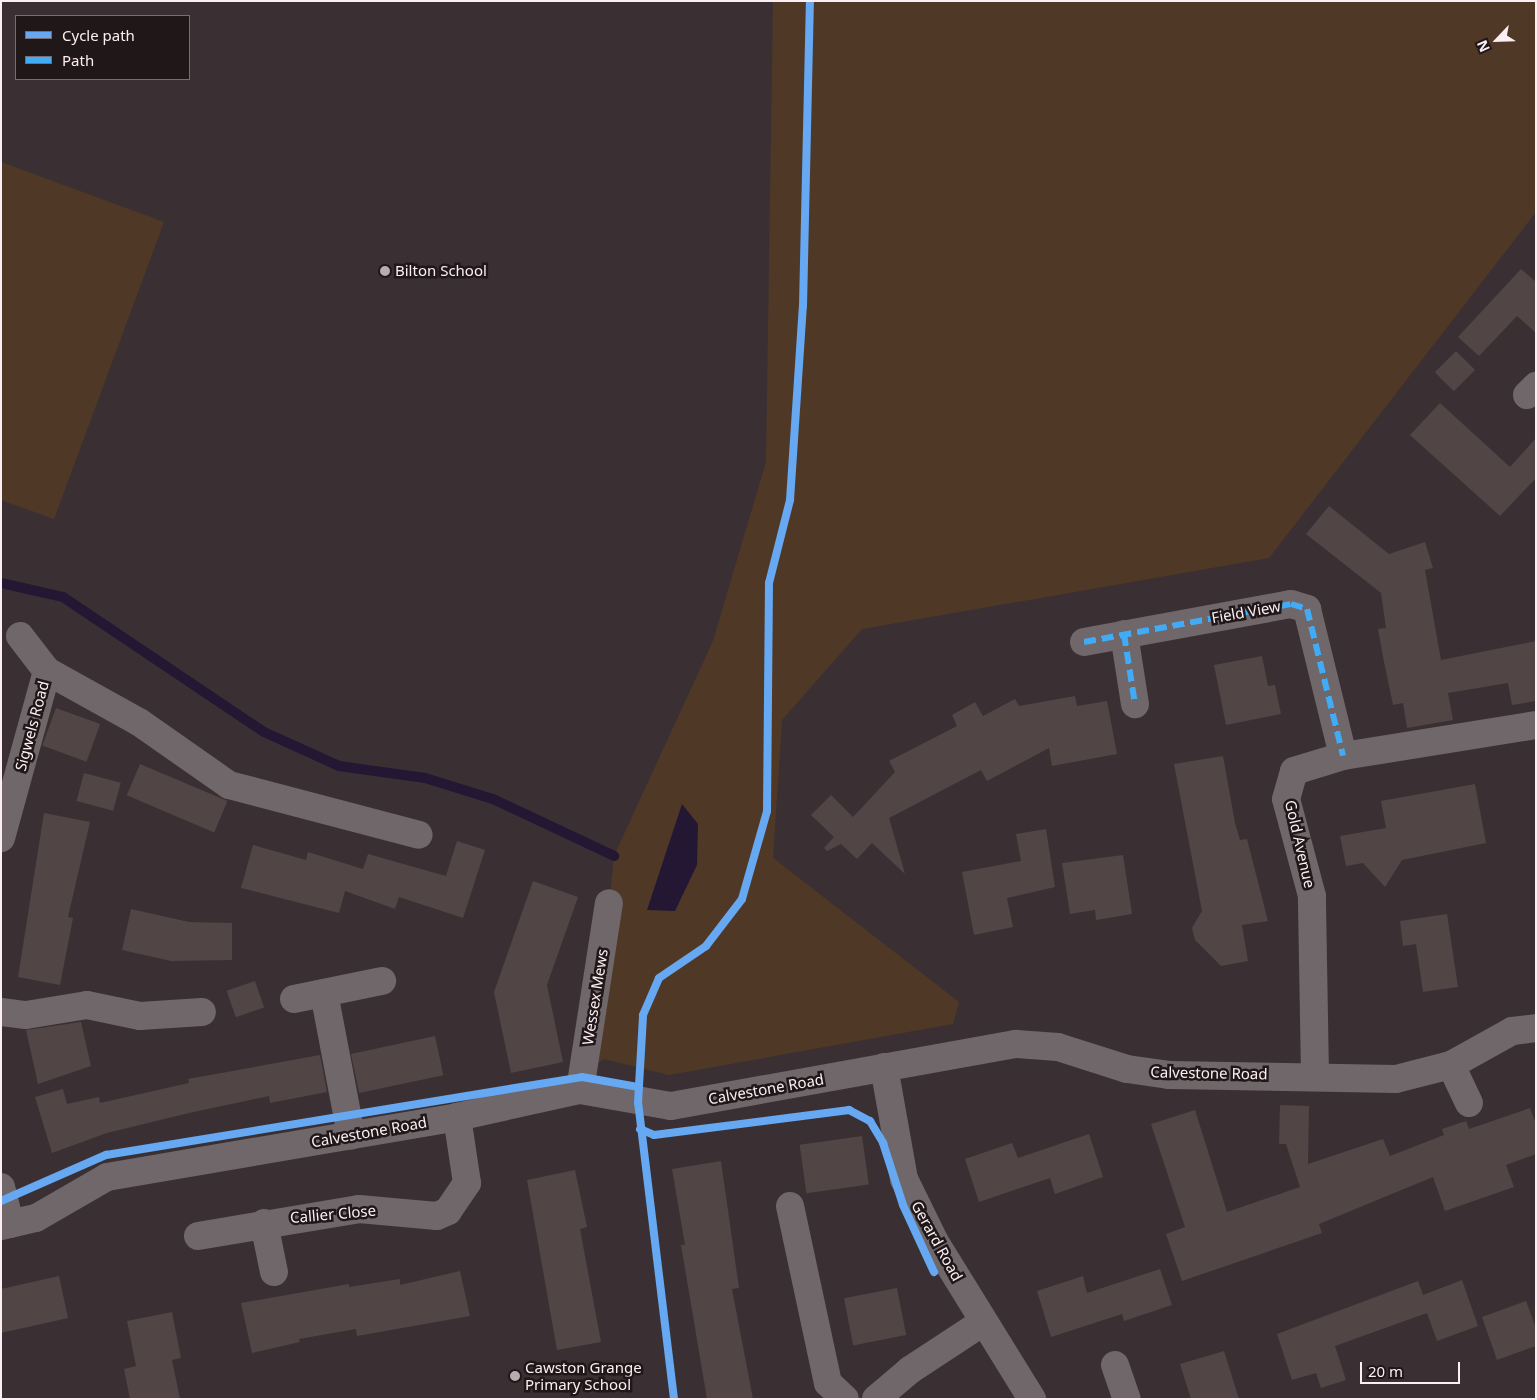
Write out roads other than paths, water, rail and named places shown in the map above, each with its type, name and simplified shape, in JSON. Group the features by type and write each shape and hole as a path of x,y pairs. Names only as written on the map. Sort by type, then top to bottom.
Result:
{"street":[{"name":"Field View","path":"1084,642 1291,604 1307,609 1343,756"},
{"path":"1124,634 1135,704"},
{"name":"Sigwels Road","path":"20,636 47,671 139,722 229,784 419,835"},
{"name":"Sigwels Road","path":"1,838 47,671"},
{"name":"Gold Avenue","path":"1315,1075 1312,896 1286,799 1294,771 1343,756 1536,725"},
{"name":"Wessex Mews","path":"580,1090 609,903"},
{"path":"294,998 382,981"},
{"path":"324,993 351,1135"},
{"path":"1,1012 26,1016 87,1006 140,1016 202,1012"},
{"name":"Calvestone Road","path":"5,1225 36,1218 107,1177 457,1117 580,1090 671,1106 1016,1044 1058,1047 1126,1069 1168,1075 1315,1075 1396,1079 1451,1065 1512,1031 1536,1028"},
{"path":"1451,1065 1469,1103"},
{"name":"Gerard Road","path":"884,1067 904,1179 983,1322 1032,1399"},
{"name":"Callier Close","path":"198,1236 264,1222 376,1208 414,1217 448,1211 467,1183 457,1117"},
{"path":"1,1187 5,1225"},
{"path":"790,1206 828,1383 844,1399"},
{"path":"264,1222 274,1272"},
{"path":"876,1399 910,1370 983,1322"},
{"path":"1115,1365 1127,1399"}],"waterway":[{"path":"1,583 63,597 264,732 339,766 425,778 493,799 614,856"}],"place":[{"name":"Bilton School","path":"385,271"},
{"name":"Cawston Grange Primary School","path":"515,1376"}]}
